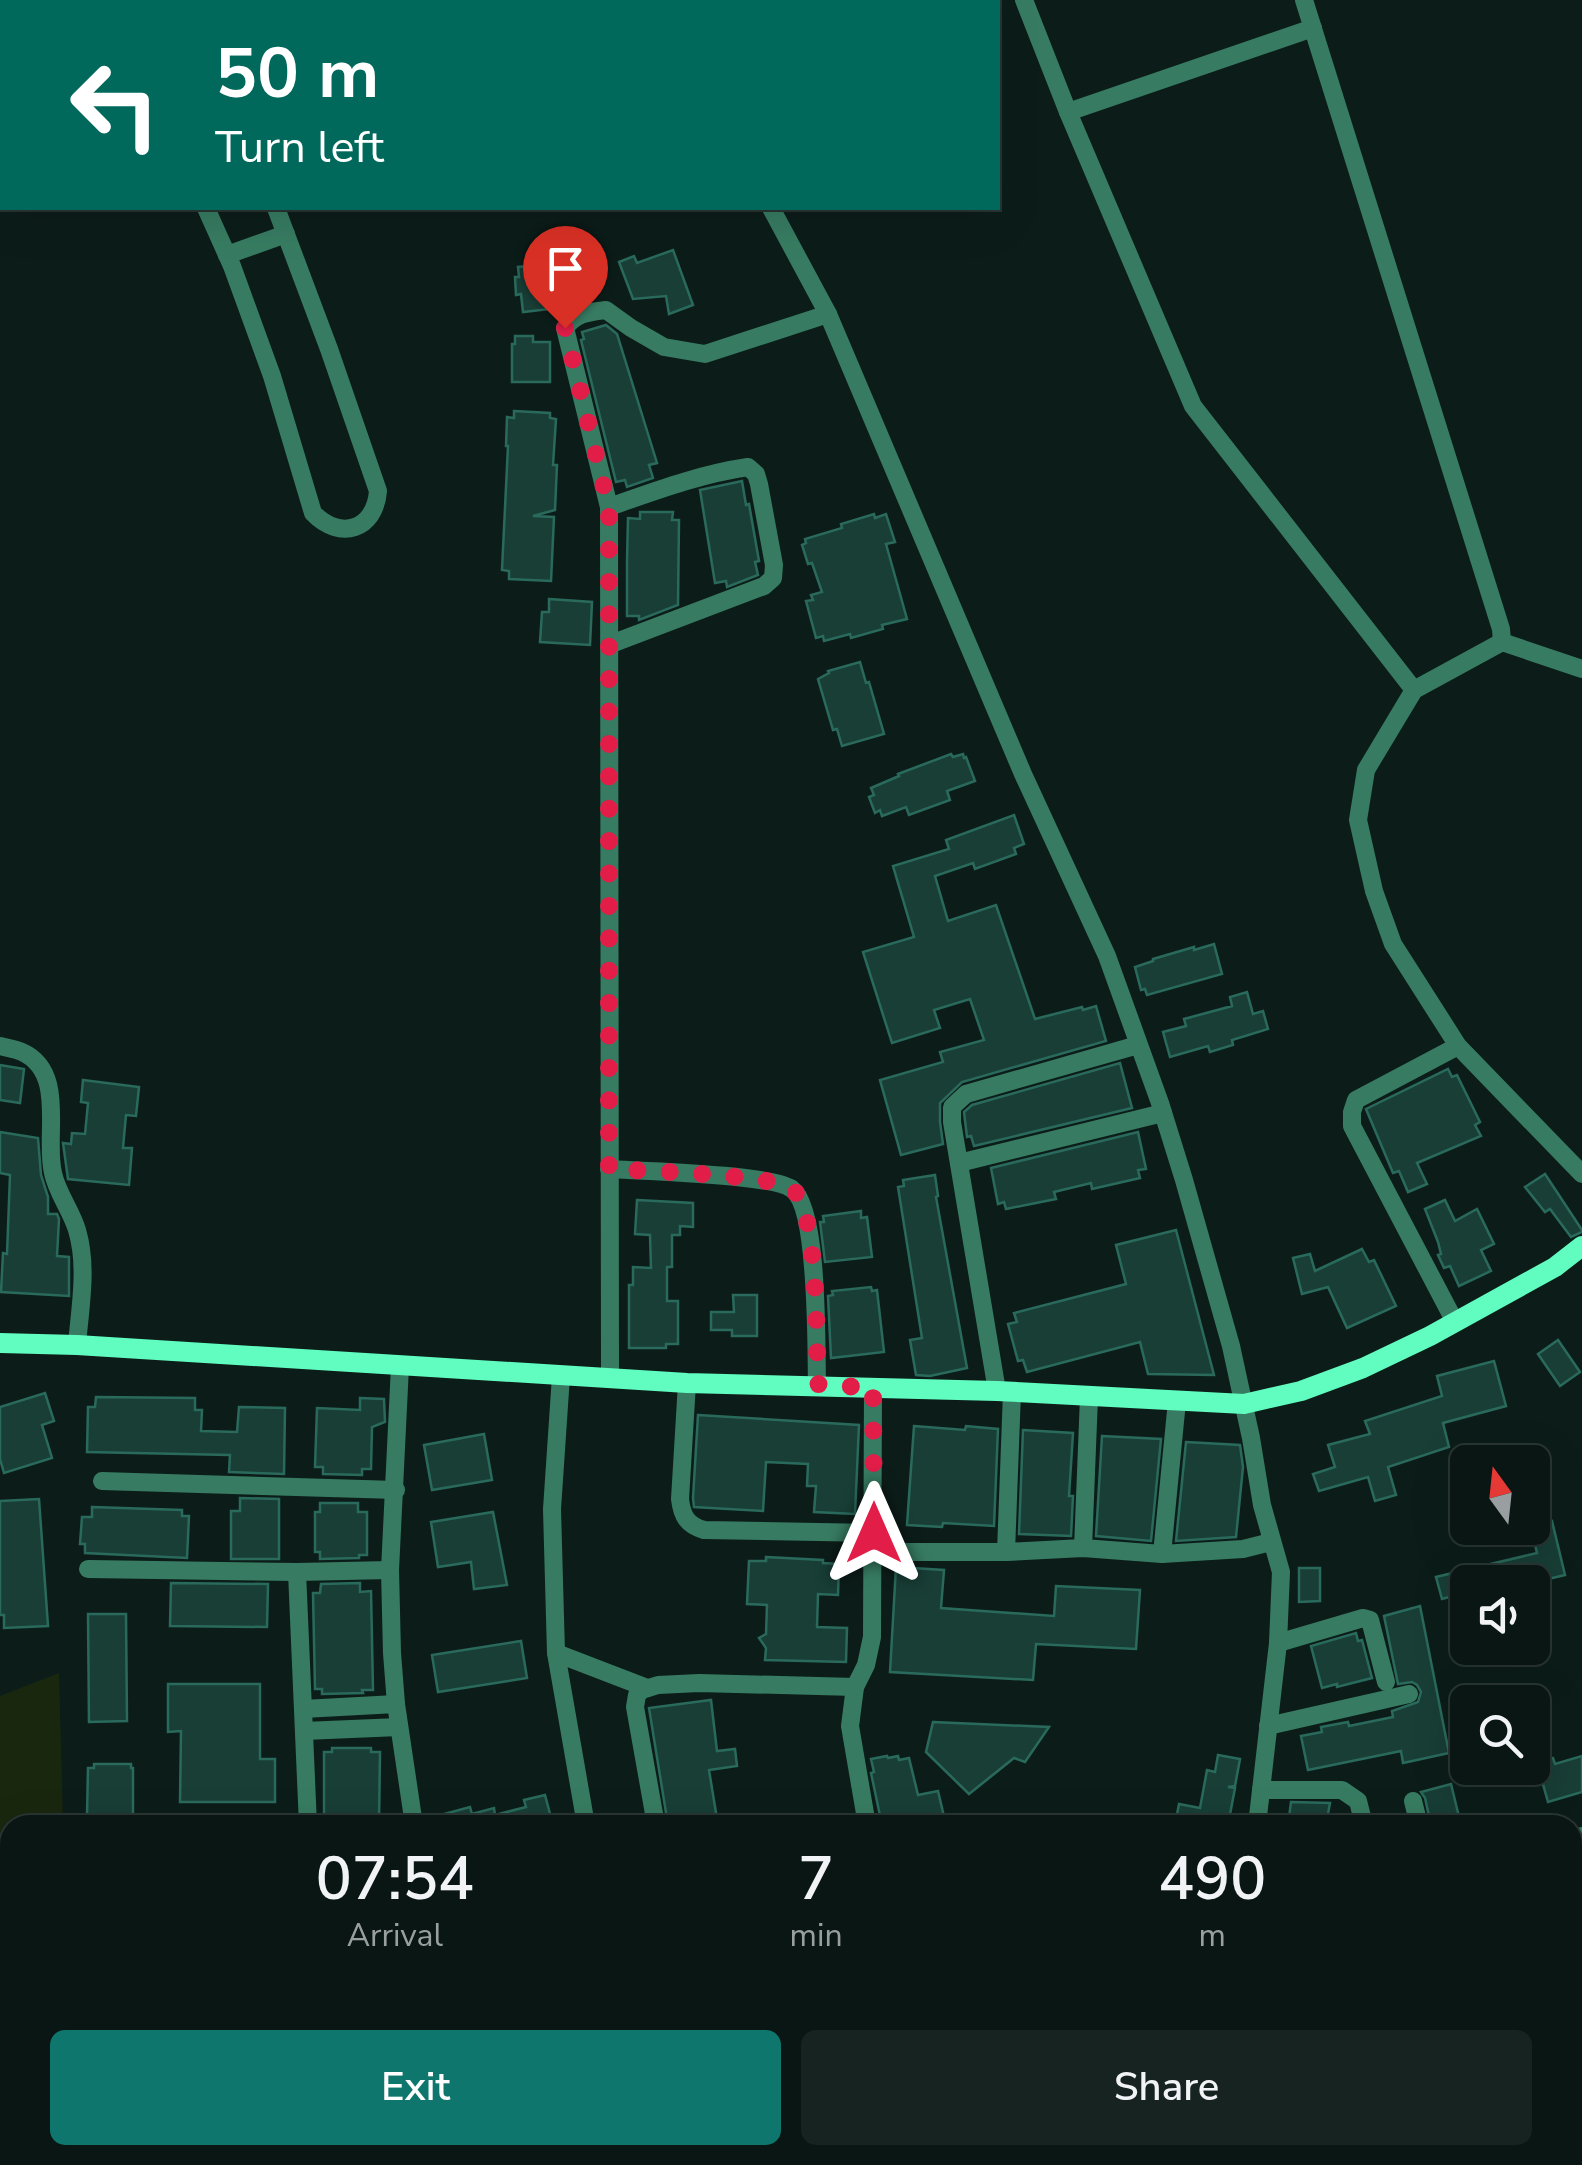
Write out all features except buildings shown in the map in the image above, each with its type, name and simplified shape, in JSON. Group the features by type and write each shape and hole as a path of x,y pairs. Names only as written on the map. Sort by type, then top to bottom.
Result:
{"main road":[{"path":"0,1343 687,1383 1004,1391 1244,1404 1301,1391 1363,1368 1555,1268 1582,1246"}],"street":[{"path":"1024,0 1193,406 1414,690"},
{"path":"1304,0 1502,642"},
{"path":"1068,112 1313,28"},
{"path":"207,210 272,376 314,513 334,528 348,529 370,516 378,491 277,210"},
{"path":"772,210 828,314 1023,774 1106,956 1163,1114 1209,1265 1281,1572 1278,1644 1258,1815"},
{"path":"227,255 286,234"},
{"path":"610,1378 609,508 565,328 583,313 606,310 664,347 705,354 828,314"},
{"path":"609,508 722,470 748,467 760,484 774,565 773,578 764,586 610,644"},
{"path":"1582,670 1502,642 1414,690 1366,770 1358,820 1374,891 1392,944 1458,1046 1582,1174"},
{"path":"1006,1552 1004,1391 959,1162 952,1107 966,1094 1138,1045"},
{"path":"0,1046 33,1058 50,1095 53,1176 80,1243 83,1280 77,1345"},
{"path":"1456,1322 1352,1126 1352,1112 1356,1100 1458,1046"},
{"path":"959,1162 1163,1114"},
{"path":"609,1169 782,1184 800,1196 813,1262 818,1384"},
{"path":"400,1366 390,1570 396,1704 412,1815"},
{"path":"561,1376 552,1509 556,1653 584,1815"},
{"path":"687,1383 680,1499 681,1511 692,1527 1006,1552 1082,1548 1162,1554 1228,1550 1272,1542"},
{"path":"865,1815 850,1726 855,1687 866,1665 872,1637 873,1388"},
{"path":"1082,1548 1089,1397"},
{"path":"1162,1554 1177,1401"},
{"path":"102,1481 396,1490"},
{"path":"88,1570 390,1570"},
{"path":"297,1572 308,1815"},
{"path":"1278,1644 1362,1618 1370,1620 1386,1682"},
{"path":"556,1653 647,1688 699,1682 855,1687"},
{"path":"647,1688 637,1695 634,1707 654,1815"},
{"path":"1268,1726 1408,1694"},
{"path":"303,1709 396,1704"},
{"path":"304,1732 399,1726"},
{"path":"1260,1790 1342,1790 1358,1800 1362,1815"},
{"path":"1413,1801 1416,1815"}],"green space":[{"path":"59,1673 63,1815 0,1815 0,1696"}],"route":[{"path":"565,328 609,508 609,1169 782,1184 800,1196 813,1262 818,1384 873,1388 874,1533"}]}
